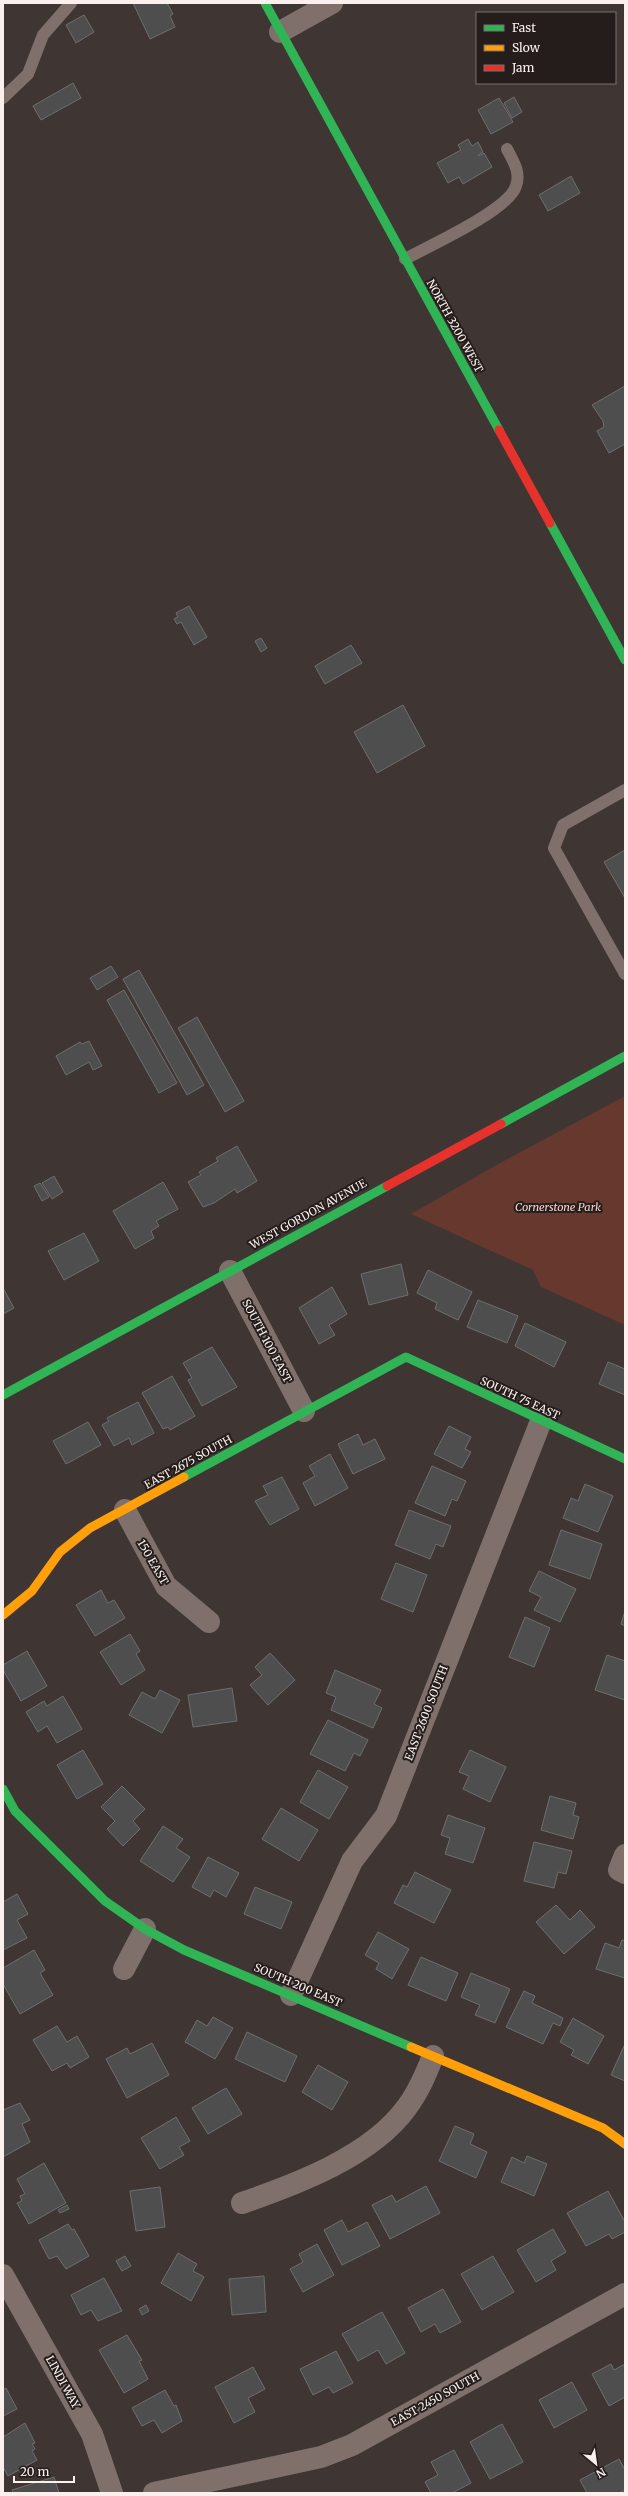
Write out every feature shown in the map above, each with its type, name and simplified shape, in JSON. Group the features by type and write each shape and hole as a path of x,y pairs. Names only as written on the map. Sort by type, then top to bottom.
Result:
{"street":[{"name":"NORTH 3200 WEST","path":"265,3 625,660"},
{"path":"280,32 332,3"},
{"name":"WEST GORDON AVENUE","path":"3,1395 625,1056"},
{"name":"SOUTH 100 EAST","path":"230,1271 304,1411"},
{"name":"EAST 2675 SOUTH","path":"3,1615 32,1591 60,1552 90,1528 406,1357"},
{"name":"SOUTH 75 EAST","path":"406,1357 625,1459"},
{"name":"EAST 2600 SOUTH","path":"290,1995 352,1861 386,1816 541,1421"},
{"name":"150 EAST","path":"125,1510 166,1586 209,1622"},
{"name":"SOUTH 200 EAST","path":"3,1789 15,1811 51,1849 105,1901 145,1928 184,1950 603,2128 625,2144"},
{"path":"124,1969 145,1928"},
{"path":"242,2203 284,2189 337,2163 384,2133 407,2108 424,2080 433,2056"},
{"name":"LINDI WAY","path":"3,2275 92,2434 112,2493"},
{"name":"EAST 2450 SOUTH","path":"154,2493 321,2457 352,2445 625,2294"}],"lane":[{"path":"3,98 28,74 44,36 71,3"},
{"path":"405,259 487,215 507,201 516,186 518,169 507,149"},
{"path":"625,790 563,825 554,848 625,974"}],"green space":[{"name":"Cornerstone Park","path":"625,1096 625,1325 541,1287 533,1270 411,1214 500,1163"}],"building":[{"path":"133,3 167,3 173,14 170,16 175,27 150,39"},
{"path":"84,15 94,32 76,43 66,25"},
{"path":"73,83 81,98 41,120 33,106"},
{"path":"514,97 522,112 512,118 504,103"},
{"path":"499,98 513,122 491,134 478,110"},
{"path":"468,139 472,146 478,142 483,152 478,155 479,156 484,153 492,167 463,184 459,177 448,183 437,163 461,150 458,145"},
{"path":"571,176 580,193 548,211 539,195"},
{"path":"625,386 625,444 609,453 597,431 604,427 603,421 592,405"},
{"path":"189,606 207,637 194,645 181,622 177,624 174,619 178,617 176,613"},
{"path":"261,638 267,648 261,652 255,641"},
{"path":"351,645 362,663 325,684 315,666"},
{"path":"403,705 425,746 377,773 354,732"},
{"path":"625,850 625,898 604,862"},
{"path":"111,966 118,977 97,990 90,978"},
{"path":"139,970 204,1085 187,1095 123,979"},
{"path":"124,990 177,1083 159,1093 107,1000"},
{"path":"197,1017 244,1101 225,1112 178,1028"},
{"path":"89,1041 102,1066 93,1070 89,1062 66,1075 56,1056 80,1042 82,1044"},
{"path":"237,1146 257,1181 237,1193 235,1189 214,1203 203,1207 188,1182 201,1175 199,1172 218,1161 216,1158"},
{"path":"54,1176 63,1192 52,1199 42,1183"},
{"path":"163,1182 178,1209 156,1221 159,1226 151,1231 154,1238 135,1249 113,1211"},
{"path":"40,1183 49,1197 42,1201 34,1186"},
{"path":"84,1233 99,1261 64,1280 48,1251"},
{"path":"401,1264 408,1295 369,1305 361,1274"},
{"path":"428,1270 472,1292 458,1320 435,1309 437,1303 417,1293"},
{"path":"332,1287 347,1314 329,1325 335,1335 319,1344 299,1308"},
{"path":"3,1288 14,1308 3,1314"},
{"path":"478,1300 518,1316 507,1343 467,1327"},
{"path":"525,1323 566,1342 554,1367 515,1346"},
{"path":"212,1347 237,1387 202,1406 188,1380 192,1378 183,1363"},
{"path":"608,1362 625,1369 625,1395 599,1384"},
{"path":"172,1376 195,1416 170,1430 168,1427 163,1429 142,1393"},
{"path":"138,1402 154,1433 132,1445 129,1438 114,1446 102,1425 109,1421 107,1418"},
{"path":"88,1422 101,1445 66,1464 53,1441"},
{"path":"449,1426 471,1437 465,1449 471,1452 462,1468 434,1454"},
{"path":"358,1434 363,1445 375,1439 385,1459 353,1474 338,1444"},
{"path":"330,1454 348,1488 315,1506 303,1483 315,1476 309,1466"},
{"path":"432,1466 466,1481 457,1501 452,1499 445,1516 415,1503"},
{"path":"282,1477 299,1509 270,1525 255,1501 268,1495 263,1486"},
{"path":"585,1484 613,1496 598,1532 563,1518 571,1498 578,1501"},
{"path":"409,1510 451,1526 443,1547 436,1544 430,1559 395,1545"},
{"path":"561,1530 602,1544 590,1579 549,1565"},
{"path":"396,1563 427,1575 413,1612 381,1599"},
{"path":"539,1571 576,1589 560,1622 534,1610 541,1597 529,1591"},
{"path":"101,1590 108,1603 114,1600 125,1618 95,1636 76,1605"},
{"path":"625,1611 625,1626 621,1624"},
{"path":"525,1617 550,1628 534,1667 509,1657"},
{"path":"130,1634 140,1651 136,1654 145,1670 121,1685 100,1652"},
{"path":"27,1651 47,1686 21,1701 3,1670 3,1665"},
{"path":"270,1653 295,1680 268,1705 250,1685 262,1675 255,1667"},
{"path":"607,1655 625,1661 625,1700 595,1690"},
{"path":"335,1670 381,1690 374,1704 382,1708 373,1728 331,1710 336,1697 326,1693"},
{"path":"232,1688 237,1721 193,1727 188,1695"},
{"path":"160,1690 180,1700 162,1733 129,1715 142,1692 155,1699"},
{"path":"63,1696 82,1729 57,1743 47,1726 38,1732 26,1712 44,1701 47,1706"},
{"path":"328,1720 368,1740 360,1756 354,1753 345,1771 310,1754"},
{"path":"83,1750 103,1784 77,1799 57,1765"},
{"path":"470,1750 506,1767 490,1802 463,1789 469,1776 459,1772"},
{"path":"318,1770 348,1787 329,1819 300,1802"},
{"path":"122,1786 145,1809 133,1821 140,1829 123,1846 107,1829 115,1821 101,1807"},
{"path":"550,1796 576,1803 573,1815 579,1817 573,1839 541,1830"},
{"path":"281,1808 318,1830 299,1861 262,1839"},
{"path":"448,1815 485,1828 473,1863 445,1854 450,1838 441,1835"},
{"path":"163,1826 183,1839 176,1848 190,1857 173,1882 140,1861"},
{"path":"534,1842 572,1851 566,1874 558,1872 554,1888 524,1881"},
{"path":"208,1857 239,1873 226,1897 214,1890 210,1897 192,1887"},
{"path":"415,1872 451,1890 434,1923 394,1903 403,1885 407,1887"},
{"path":"255,1887 292,1902 281,1929 244,1914"},
{"path":"17,1894 28,1914 17,1920 27,1938 3,1950 3,1902"},
{"path":"556,1905 570,1920 580,1910 595,1927 564,1954 536,1922"},
{"path":"378,1932 409,1949 392,1979 376,1969 379,1963 365,1955"},
{"path":"622,1940 625,1941 625,1978 596,1969 605,1943 619,1948"},
{"path":"34,1950 45,1970 40,1973 53,1995 20,2014 3,1984 3,1968"},
{"path":"421,1957 458,1973 446,2001 408,1985"},
{"path":"471,1973 510,1989 495,2023 475,2015 480,2005 461,1997"},
{"path":"524,1991 535,1996 532,2003 563,2018 560,2026 553,2023 543,2044 506,2027"},
{"path":"213,2017 233,2028 215,2059 185,2042 197,2020 207,2026"},
{"path":"573,2018 604,2036 588,2064 571,2055 574,2050 560,2042"},
{"path":"57,2026 67,2042 77,2036 89,2057 70,2068 67,2063 52,2071 33,2040"},
{"path":"247,2032 297,2056 285,2082 235,2059"},
{"path":"152,2043 169,2075 127,2098 106,2059 127,2048 130,2054"},
{"path":"625,2044 625,2081 611,2075"},
{"path":"318,2065 348,2082 332,2110 302,2092"},
{"path":"226,2088 242,2114 208,2134 192,2108"},
{"path":"20,2103 30,2120 22,2124 30,2142 3,2157 3,2110"},
{"path":"176,2117 190,2141 179,2147 184,2155 160,2169 141,2138"},
{"path":"455,2126 474,2134 470,2144 487,2152 476,2178 439,2161"},
{"path":"527,2156 547,2164 534,2196 501,2182 512,2157 524,2163"},
{"path":"44,2163 66,2203 29,2224 17,2203 22,2201 20,2196 25,2194 17,2179"},
{"path":"426,2186 440,2213 390,2239 372,2205 392,2195 396,2202"},
{"path":"160,2187 165,2227 136,2231 130,2191"},
{"path":"608,2191 625,2222 625,2232 612,2239 609,2234 586,2246 567,2213"},
{"path":"67,2205 69,2209 60,2213 58,2210"},
{"path":"342,2220 348,2232 367,2222 380,2246 342,2265 324,2230"},
{"path":"68,2224 72,2230 74,2229 89,2256 66,2269 57,2256 49,2259 39,2240"},
{"path":"553,2229 566,2252 551,2261 556,2270 536,2282 517,2250"},
{"path":"317,2244 334,2275 303,2292 290,2269 303,2262 299,2254"},
{"path":"178,2253 197,2264 193,2271 204,2277 191,2301 161,2283"},
{"path":"125,2256 131,2266 122,2271 116,2261"},
{"path":"493,2256 514,2292 482,2310 461,2274"},
{"path":"264,2276 266,2312 232,2315 229,2279"},
{"path":"104,2278 122,2311 98,2321 91,2310 81,2315 71,2295"},
{"path":"443,2289 461,2322 440,2333 435,2324 421,2332 408,2308"},
{"path":"146,2305 149,2311 142,2315 139,2309"},
{"path":"382,2312 405,2353 386,2364 378,2350 358,2361 342,2334"},
{"path":"127,2335 142,2360 139,2361 148,2379 124,2393 99,2350"},
{"path":"336,2351 353,2383 333,2393 329,2387 313,2395 300,2369"},
{"path":"611,2364 614,2370 625,2364 625,2397 609,2406 592,2374"},
{"path":"253,2367 265,2389 248,2398 255,2412 234,2423 215,2387"},
{"path":"572,2382 587,2410 554,2428 539,2400"},
{"path":"6,2388 17,2409 3,2416 3,2390"},
{"path":"165,2390 174,2406 176,2405 182,2421 162,2433 154,2420 142,2426 132,2408"},
{"path":"25,2423 35,2443 32,2444 35,2449 32,2451 37,2460 8,2476 3,2467 3,2437"},
{"path":"502,2424 523,2462 490,2479 470,2442"},
{"path":"454,2450 471,2483 452,2493 431,2493 425,2482 438,2475 431,2462"},
{"path":"619,2459 625,2470 625,2490 619,2493 587,2493 580,2480"},
{"path":"54,2477 59,2493 13,2493 12,2490"}],"traffic: fast":[{"path":"265,3 499,430"},
{"path":"550,523 625,660"},
{"path":"501,1124 625,1056"},
{"path":"3,1395 387,1186"},
{"path":"184,1477 406,1357 625,1459"},
{"path":"3,1789 15,1811 105,1901 145,1929 184,1950 411,2047"}],"traffic: slow":[{"path":"3,1615 32,1591 60,1552 90,1528 184,1477"},
{"path":"411,2047 603,2128 625,2144"}],"traffic: jam":[{"path":"499,430 550,523"},
{"path":"387,1186 501,1124"}]}
